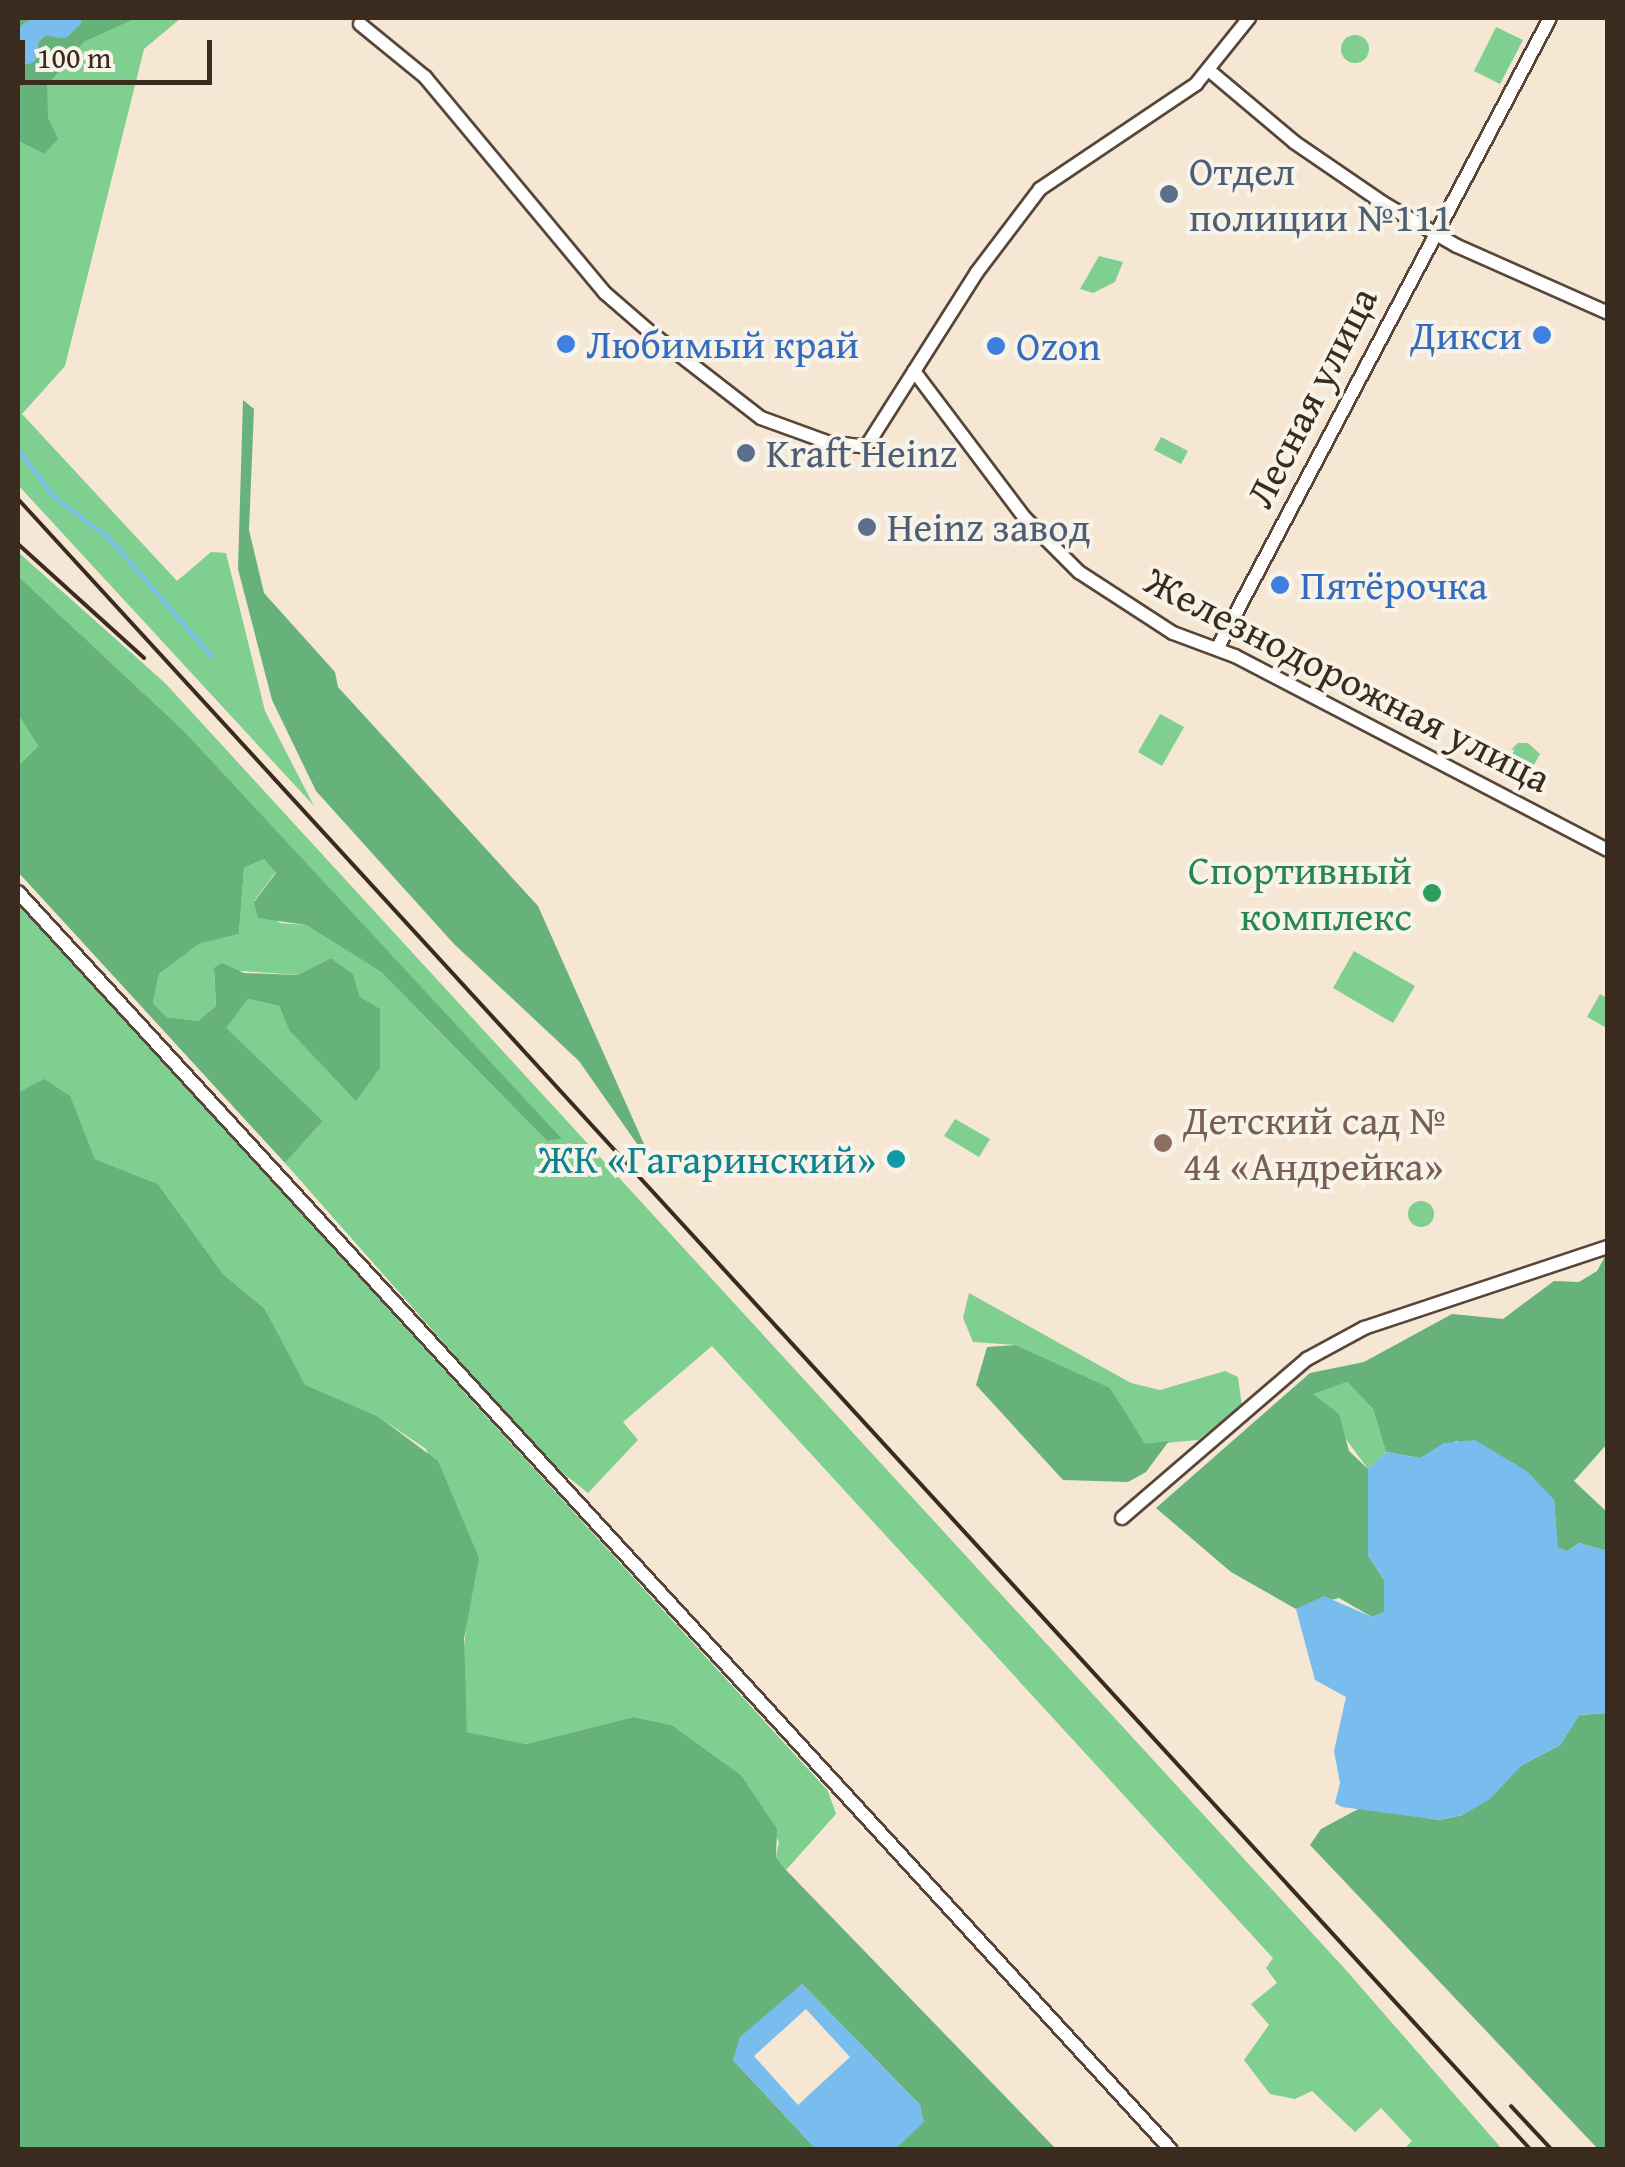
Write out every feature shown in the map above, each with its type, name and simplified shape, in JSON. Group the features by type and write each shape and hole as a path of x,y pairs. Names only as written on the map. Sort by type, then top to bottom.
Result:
{"street":[{"path":"360,24 424,77 605,293 761,418 827,442 866,447 977,272 1052,178 1212,72 1250,18"},
{"name":"Лесная улица","path":"1217,649 1550,18"},
{"path":"1212,72 1332,170 1435,234 1608,313"},
{"name":"Железнодорожная улица","path":"914,372 1056,554 1173,633 1217,649 1608,850"},
{"path":"18,892 1171,2150"},
{"path":"1122,1518 1307,1359 1364,1328 1608,1247"}],"green space":[{"path":"18,18 137,18 84,42 47,86 48,118 58,139 44,154 18,141 18,66 52,27 18,37"},
{"path":"137,18 181,18 144,49 65,366 22,414 177,581 211,552 226,553 265,711 314,806 18,485 18,141 44,154 47,86 84,42"},
{"path":"52,25 36,52 18,66 18,37"},
{"path":"1496,27 1523,40 1500,84 1474,71"},
{"path":"1355,35 1365,39 1369,49 1365,59 1355,63 1345,59 1341,49 1345,39"},
{"path":"1099,256 1123,262 1115,282 1093,293 1080,289"},
{"path":"243,400 254,409 249,530 264,593 335,672 338,687 538,906 656,1171 579,1061 454,944 316,791 272,700 238,569"},
{"path":"1161,437 1188,451 1181,464 1154,450"},
{"path":"18,552 165,683 1345,1969 1502,2149 1404,2149 1412,2141 1381,2108 1355,2132 1312,2091 1295,2099 1270,2094 1244,2060 1269,2025 1251,2004 1277,1983 1266,1968 1273,1958 712,1346 623,1422 638,1440 588,1493 548,1461 285,1163 323,1121 225,1028 248,999 279,1006 289,1030 379,1068 380,1010 360,997 353,974 331,958 299,975 214,969 216,1006 198,1021 167,1017 153,1003 159,974 199,944 239,934 244,868 264,859 276,872 254,901 280,923 306,925 381,972 547,1141 561,1139 183,730 18,576"},
{"path":"18,576 183,730 562,1139 547,1141 381,972 306,925 258,918 254,902 276,873 264,859 244,868 239,934 199,944 159,974 153,1003 167,1017 198,1021 216,1006 214,968 222,963 244,973 298,975 331,958 353,974 360,997 380,1009 380,1068 356,1101 289,1030 279,1006 248,999 226,1028 323,1121 285,1163 18,872 18,766 38,746 18,714"},
{"path":"18,714 38,746 18,766"},
{"path":"1160,714 1184,727 1162,766 1138,752"},
{"path":"1518,743 1528,743 1540,754 1530,772 1484,769 1479,760 1489,749 1509,752"},
{"path":"18,903 828,1791 836,1814 786,1870 776,1857 779,1842 741,1775 672,1725 633,1717 526,1744 467,1732 463,1655 473,1570 426,1449 379,1417 305,1386 265,1309 223,1274 158,1184 95,1159 69,1096 18,1093"},
{"path":"1354,951 1415,986 1393,1023 1333,988"},
{"path":"1600,994 1607,998 1607,1028 1587,1017"},
{"path":"44,1079 70,1096 95,1159 158,1184 223,1274 265,1309 305,1385 379,1417 438,1461 479,1558 464,1639 467,1732 526,1744 633,1717 672,1725 741,1775 777,1829 776,1857 786,1870 1056,2149 895,2149 923,2122 920,2105 802,1984 733,2060 816,2149 18,2150 18,1093"},
{"path":"955,1119 990,1139 979,1157 944,1136"},
{"path":"1421,1201 1430,1205 1434,1214 1430,1223 1421,1227 1412,1223 1408,1214 1412,1205"},
{"path":"1607,1253 1607,1444 1574,1481 1607,1512 1607,1551 1579,1543 1566,1552 1557,1547 1554,1500 1515,1464 1456,1441 1420,1458 1386,1452 1373,1409 1347,1382 1313,1394 1339,1414 1349,1451 1368,1469 1368,1555 1384,1580 1384,1612 1372,1617 1339,1598 1296,1609 1231,1572 1156,1508 1310,1373 1364,1362 1452,1314 1503,1319 1554,1281 1579,1282 1597,1271"},
{"path":"969,1293 1131,1383 1160,1390 1225,1371 1238,1377 1242,1406 1198,1440 1145,1445 1109,1388 1016,1345 973,1342 963,1318"},
{"path":"1016,1345 1110,1388 1145,1444 1169,1441 1146,1472 1128,1482 1063,1480 976,1385 987,1347"},
{"path":"1347,1382 1373,1409 1386,1452 1368,1469 1312,1393"},
{"path":"1607,1713 1607,2149 1598,2149 1310,1845 1321,1829 1362,1807 1439,1820 1463,1815 1522,1765 1560,1745 1579,1715"}],"water":[{"path":"1475,1440 1528,1472 1554,1500 1558,1547 1567,1551 1579,1543 1607,1551 1607,1713 1579,1715 1560,1745 1522,1765 1490,1799 1463,1815 1439,1820 1342,1807 1335,1803 1340,1783 1334,1751 1346,1697 1315,1680 1296,1609 1324,1596 1372,1617 1384,1612 1384,1580 1368,1555 1368,1469 1386,1452 1420,1458 1444,1443"},
{"path":"802,1984 920,2105 924,2122 895,2149 816,2149 733,2060 740,2037","holes":["806,2009 850,2057 798,2105 754,2056"]}],"waterway":[{"path":"18,55 27,53 28,34 44,24 62,27 71,18"},
{"path":"18,449 53,496 109,538 212,657"}],"railway":[{"path":"18,499 1531,2150"},
{"path":"18,544 144,658"},
{"path":"1511,2106 1552,2150"}],"place":[{"name":"Отдел полиции №111","path":"1169,194"},
{"name":"Дикси","path":"1542,335"},
{"name":"Любимый край","path":"566,344"},
{"name":"Ozon","path":"996,346"},
{"name":"Kraft Heinz","path":"746,453"},
{"name":"Heinz завод","path":"867,527"},
{"name":"Пятёрочка","path":"1280,585"},
{"name":"Спортивный комплекс","path":"1432,893"},
{"name":"Детский сад № 44 «Андрейка»","path":"1163,1143"},
{"name":"ЖК «Гагаринский»","path":"896,1159"}]}
